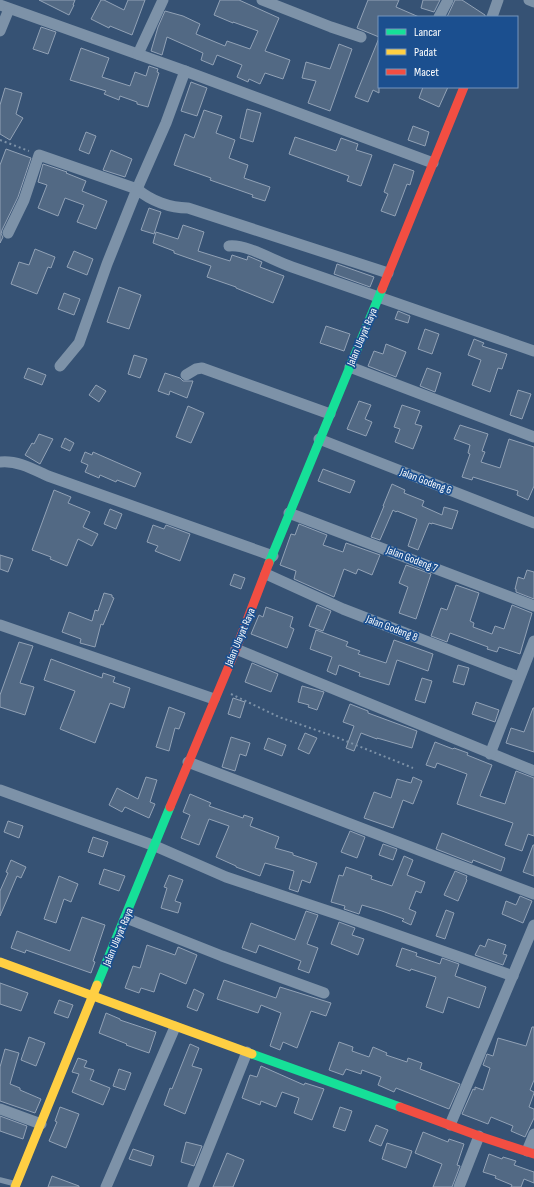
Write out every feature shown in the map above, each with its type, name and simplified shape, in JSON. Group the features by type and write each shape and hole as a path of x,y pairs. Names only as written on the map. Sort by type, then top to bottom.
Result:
{"street":[{"path":"138,54 163,0"},
{"path":"262,0 361,37"},
{"path":"440,16 448,0"},
{"path":"492,16 498,0"},
{"path":"529,0 534,2"},
{"path":"0,31 4,7 185,71 433,163"},
{"path":"60,366 79,343 102,278 137,189 166,124 185,71"},
{"name":"Jalan Ulayat Raya","path":"16,1186 92,996 126,918 188,762 236,649 289,512 464,88"},
{"path":"8,233 24,200 39,155 137,189 145,196 168,205 188,208 388,273"},
{"path":"229,246 244,248 290,267 379,296 534,351"},
{"path":"350,367 534,437"},
{"path":"186,375 196,368 202,368 330,414"},
{"name":"Jalan Godeng 6","path":"319,439 534,523"},
{"path":"0,462 8,462 26,466 48,476 273,556"},
{"name":"Jalan Godeng 7","path":"289,512 534,606"},
{"name":"Jalan Godeng 8","path":"266,574 343,609 519,677"},
{"path":"0,625 216,694"},
{"path":"490,754 534,641"},
{"path":"236,649 534,771"},
{"path":"188,762 534,894"},
{"path":"0,790 154,846 226,877 336,913 513,976"},
{"path":"126,918 222,956 324,993"},
{"path":"450,1125 534,925"},
{"path":"0,962 479,1136 531,1153 534,1134"},
{"path":"106,1187 175,1026"},
{"path":"193,1187 248,1052"},
{"path":"0,1110 41,1124"},
{"path":"459,1187 479,1136"}],"lane":[{"path":"0,1180 16,1186"}],"path":[{"path":"0,140 39,155"},
{"path":"216,694 336,736 413,768"}],"building":[{"path":"39,0 75,0 69,15"},
{"path":"101,0 124,10 128,0 145,0 132,35 110,26 109,28 91,19"},
{"path":"220,0 239,0 279,18 265,51 290,60 283,79 265,73 260,84 249,79 248,82 237,77 242,65 217,55 213,65 201,60 203,53 167,37 162,55 151,51 158,27 165,11 183,16 200,24 196,34 225,46 227,41 250,49 258,31 214,15"},
{"path":"368,0 399,0 396,7 417,16 378,16 378,37 357,28"},
{"path":"423,0 440,0 434,12 421,8"},
{"path":"455,0 462,0 485,15 485,16 447,16"},
{"path":"41,27 56,32 48,54 33,49"},
{"path":"378,40 379,93 373,90 368,102 355,97"},
{"path":"339,44 352,49 330,111 308,103 316,81 302,78 306,62 330,69"},
{"path":"81,48 109,58 102,77 130,86 135,72 146,76 149,66 158,69 157,72 159,73 148,107 137,104 137,102 120,96 119,100 104,94 106,91 70,80"},
{"path":"191,82 207,88 197,116 181,111"},
{"path":"5,88 22,93 16,114 23,118 10,140 0,134 0,105"},
{"path":"423,88 448,88 439,107 419,98"},
{"path":"247,109 261,113 253,142 240,138"},
{"path":"204,110 222,116 216,133 235,140 229,158 248,165 244,178 270,187 265,201 252,197 253,195 210,180 211,178 174,165 185,134 194,138"},
{"path":"413,126 429,132 425,146 408,140"},
{"path":"86,132 96,136 89,154 79,150"},
{"path":"295,137 336,151 341,138 358,144 356,150 372,155 361,186 347,181 349,176 289,154"},
{"path":"6,149 31,158 18,197 2,230 1,234 3,237 0,243 0,165"},
{"path":"111,150 132,159 125,177 103,170"},
{"path":"43,164 67,172 66,173 86,181 82,191 107,201 96,229 77,222 84,205 65,198 58,216 38,208 47,185 38,182"},
{"path":"394,164 414,171 410,185 407,184 395,216 381,211 388,194 384,192"},
{"path":"149,208 161,212 154,234 141,230"},
{"path":"183,225 204,232 198,251 230,261 232,255 247,260 248,256 262,262 260,267 284,276 273,303 236,287 207,277 211,266 174,253 174,251 153,243 156,232 178,239"},
{"path":"35,249 55,257 51,268 48,267 37,294 11,284 19,262 29,265"},
{"path":"74,251 93,259 87,275 67,267"},
{"path":"337,264 374,277 370,287 334,274"},
{"path":"119,287 141,295 129,329 107,322"},
{"path":"64,293 80,299 74,315 58,309"},
{"path":"398,311 410,316 408,323 395,319"},
{"path":"326,326 350,334 344,351 320,343"},
{"path":"425,329 439,334 432,354 418,349"},
{"path":"474,339 484,343 482,346 507,354 502,369 498,368 490,392 472,385 481,360 468,355"},
{"path":"386,344 406,352 396,377 368,366 374,351 383,354"},
{"path":"134,355 147,359 140,378 128,374"},
{"path":"28,368 46,375 42,385 24,378"},
{"path":"427,368 441,373 435,392 420,386"},
{"path":"165,373 180,378 183,381 193,381 187,398 170,391 169,395 158,391"},
{"path":"96,385 106,391 99,402 89,395"},
{"path":"518,390 531,394 522,419 510,415"},
{"path":"359,401 371,405 365,419 372,422 366,436 347,429"},
{"path":"402,405 420,411 415,424 422,426 413,449 395,442 400,429 394,427"},
{"path":"188,406 204,413 191,443 176,437"},
{"path":"460,425 488,434 482,451 485,452 481,462 500,468 509,439 534,447 534,486 528,500 517,495 518,491 473,477 472,480 462,477 470,454 468,453 470,445 454,439"},
{"path":"39,434 53,439 40,464 25,455 32,443 34,444"},
{"path":"65,438 74,443 70,451 61,447"},
{"path":"85,452 92,455 93,452 141,473 135,487 117,480 116,482 100,475 99,478 85,472 88,465 81,462"},
{"path":"323,469 355,481 350,493 318,481"},
{"path":"392,484 405,490 404,493 424,501 422,506 442,515 444,507 458,511 452,529 429,523 418,550 408,546 417,519 393,510 380,540 371,537"},
{"path":"54,490 71,497 68,503 90,512 83,527 98,534 92,546 78,539 67,566 50,559 51,557 32,550"},
{"path":"110,509 122,514 116,529 104,524"},
{"path":"299,524 327,535 323,545 343,552 346,543 380,555 372,575 358,569 356,574 344,569 334,597 294,579 296,571 280,565 291,534 295,535"},
{"path":"153,525 164,529 166,525 190,534 180,561 155,551 158,546 147,542"},
{"path":"0,555 13,559 8,572 0,569"},
{"path":"406,565 431,574 416,619 399,613 408,587 399,583"},
{"path":"527,570 534,572 534,599 516,592 515,589 518,577 524,579"},
{"path":"234,574 245,578 241,589 230,585"},
{"path":"456,585 479,593 470,621 474,623 473,627 492,634 495,626 504,629 512,605 532,613 520,654 499,647 497,652 487,649 488,647 450,633 447,642 431,636 441,608 447,610"},
{"path":"104,593 112,595 114,598 103,625 101,624 95,647 80,643 81,639 62,632 69,612 92,621 95,610 98,611"},
{"path":"317,605 331,611 323,631 309,626"},
{"path":"266,607 293,617 290,627 294,629 287,648 251,634 259,615 263,617"},
{"path":"316,630 348,642 346,646 360,651 358,654 386,663 394,640 433,654 428,671 397,660 389,685 359,676 360,673 339,665 336,675 327,671 332,657 310,649"},
{"path":"19,642 33,646 20,683 34,687 25,715 0,707 0,695"},
{"path":"51,659 102,678 103,673 115,677 113,682 130,688 124,708 110,703 95,743 60,729 75,691 44,680"},
{"path":"252,663 278,674 271,692 245,682"},
{"path":"458,665 469,668 464,685 453,682"},
{"path":"422,678 432,681 425,703 415,700"},
{"path":"302,686 324,692 317,710 308,707 309,705 298,702"},
{"path":"233,698 245,702 240,718 228,714"},
{"path":"476,702 499,710 495,722 472,714"},
{"path":"350,704 368,711 368,713 417,731 412,748 377,739 361,733 354,751 346,748 354,726 343,722"},
{"path":"169,707 185,713 179,729 175,728 169,751 156,747"},
{"path":"533,708 534,752 506,743 511,728 524,732"},
{"path":"305,733 317,738 309,754 298,749"},
{"path":"231,737 250,743 246,756 240,754 235,771 222,767"},
{"path":"268,738 286,745 282,756 264,749"},
{"path":"435,742 468,753 467,755 492,765 480,796 505,804 516,771 534,778 534,836 528,834 522,851 505,845 513,823 457,804 467,774 437,763 435,768 426,765"},
{"path":"146,777 157,780 150,802 155,804 149,818 125,807 122,812 109,805 117,788 138,799"},
{"path":"413,777 422,781 413,804 403,800 393,828 364,818 374,792 391,798 397,779 411,783"},
{"path":"190,794 211,803 209,806 243,818 244,815 253,818 250,826 279,837 275,848 293,853 293,855 317,863 310,883 302,880 298,892 289,889 294,871 265,863 260,876 236,867 216,857 229,826 209,819 199,845 181,838 190,815 183,812"},
{"path":"8,821 23,826 19,838 4,832"},
{"path":"350,831 365,837 357,858 341,852"},
{"path":"442,833 505,858 501,871 473,860 472,863 436,849"},
{"path":"93,837 108,842 103,857 88,852"},
{"path":"383,844 397,849 393,860 379,855"},
{"path":"534,845 534,876 523,872"},
{"path":"404,856 413,860 407,875 425,882 421,893 416,891 409,909 416,912 411,925 402,921 404,919 362,905 359,914 344,909 345,906 331,902 339,875 343,876 346,867 372,876 371,879 392,886"},
{"path":"11,860 26,867 21,878 17,876 0,916 0,891 8,873 6,872"},
{"path":"104,869 125,876 119,891 99,884"},
{"path":"455,871 467,876 467,880 458,901 444,895"},
{"path":"169,875 183,880 175,901 181,903 178,913 161,908 167,888 164,887"},
{"path":"59,876 78,884 71,902 64,899 56,923 44,919"},
{"path":"520,896 532,901 523,923 502,914 506,901 516,905"},
{"path":"446,910 454,913 445,939 436,936"},
{"path":"306,911 318,915 307,944 318,948 309,973 298,969 301,961 259,945 256,953 242,948 251,923 295,940"},
{"path":"82,917 105,925 93,961 95,962 91,973 26,950 25,953 11,948 17,931 70,951"},
{"path":"339,922 355,928 352,935 364,939 358,955 331,944"},
{"path":"488,939 506,945 503,954 507,955 503,965 475,955 480,945 485,947"},
{"path":"147,945 175,955 178,947 197,955 186,984 160,973 154,992 141,988 139,993 125,988 133,966 140,968"},
{"path":"402,948 417,953 416,956 440,964 442,958 459,964 455,976 486,987 479,1008 448,997 443,1013 426,1007 436,977 396,966"},
{"path":"224,980 276,998 280,987 331,1003 326,1016 311,1011 297,1048 283,1042 280,1050 270,1046 281,1013 261,1005 258,1013 217,999"},
{"path":"0,983 28,993 21,1011 0,1004"},
{"path":"194,989 204,994 197,1011 187,1007"},
{"path":"59,1000 73,1005 68,1018 54,1013"},
{"path":"106,1013 120,1020 156,1032 149,1053 99,1033"},
{"path":"532,1027 534,1027 534,1080 530,1090 534,1093 529,1107 534,1109 534,1118 525,1137 511,1131 513,1126 491,1117 488,1124 462,1114 473,1089 475,1090 475,1087 483,1090 490,1068 483,1065 487,1054 493,1056 498,1038 526,1046"},
{"path":"29,1037 45,1043 36,1066 21,1060"},
{"path":"339,1042 353,1047 352,1051 369,1057 373,1047 387,1053 386,1055 407,1062 408,1058 422,1063 420,1069 460,1084 449,1109 396,1088 394,1092 378,1085 381,1077 362,1070 361,1074 346,1069 343,1075 329,1070"},
{"path":"190,1044 199,1048 192,1066 202,1069 185,1114 164,1105"},
{"path":"5,1049 19,1053 10,1084 41,1099 35,1113 0,1101 0,1067"},
{"path":"78,1058 87,1061 84,1067 94,1070 90,1080 110,1088 103,1105 72,1092 79,1074 72,1072"},
{"path":"261,1066 304,1085 305,1083 324,1089 312,1120 294,1113 299,1098 282,1092 276,1107 261,1101 260,1105 242,1098 250,1075 257,1077"},
{"path":"119,1069 131,1073 125,1090 113,1086"},
{"path":"60,1107 79,1114 66,1148 49,1141 57,1122 55,1121"},
{"path":"340,1107 352,1111 345,1131 333,1127"},
{"path":"0,1116 27,1126 23,1139 0,1131"},
{"path":"376,1125 388,1130 381,1146 369,1141"},
{"path":"423,1132 448,1142 449,1139 464,1144 457,1165 460,1166 452,1187 433,1187 442,1164 415,1153"},
{"path":"186,1142 202,1146 194,1166 181,1162"},
{"path":"387,1143 412,1151 406,1168 382,1159"},
{"path":"133,1149 154,1156 151,1166 129,1159"},
{"path":"227,1153 244,1160 233,1187 213,1187"},
{"path":"489,1154 502,1159 503,1157 516,1161 514,1165 534,1172 534,1183 524,1179 521,1187 511,1187 512,1185 495,1178 496,1176 483,1172"},
{"path":"52,1176 79,1186 79,1187 48,1187"}],"traffic: fast":[{"path":"269,563 382,289"},
{"path":"97,985 170,807"},
{"path":"252,1054 400,1107"}],"traffic: slow":[{"path":"0,962 252,1054"},
{"path":"15,1187 97,985"}],"traffic: jam":[{"path":"382,289 464,88"},
{"path":"170,807 236,649 269,563"},
{"path":"400,1107 479,1136 534,1154"}]}
